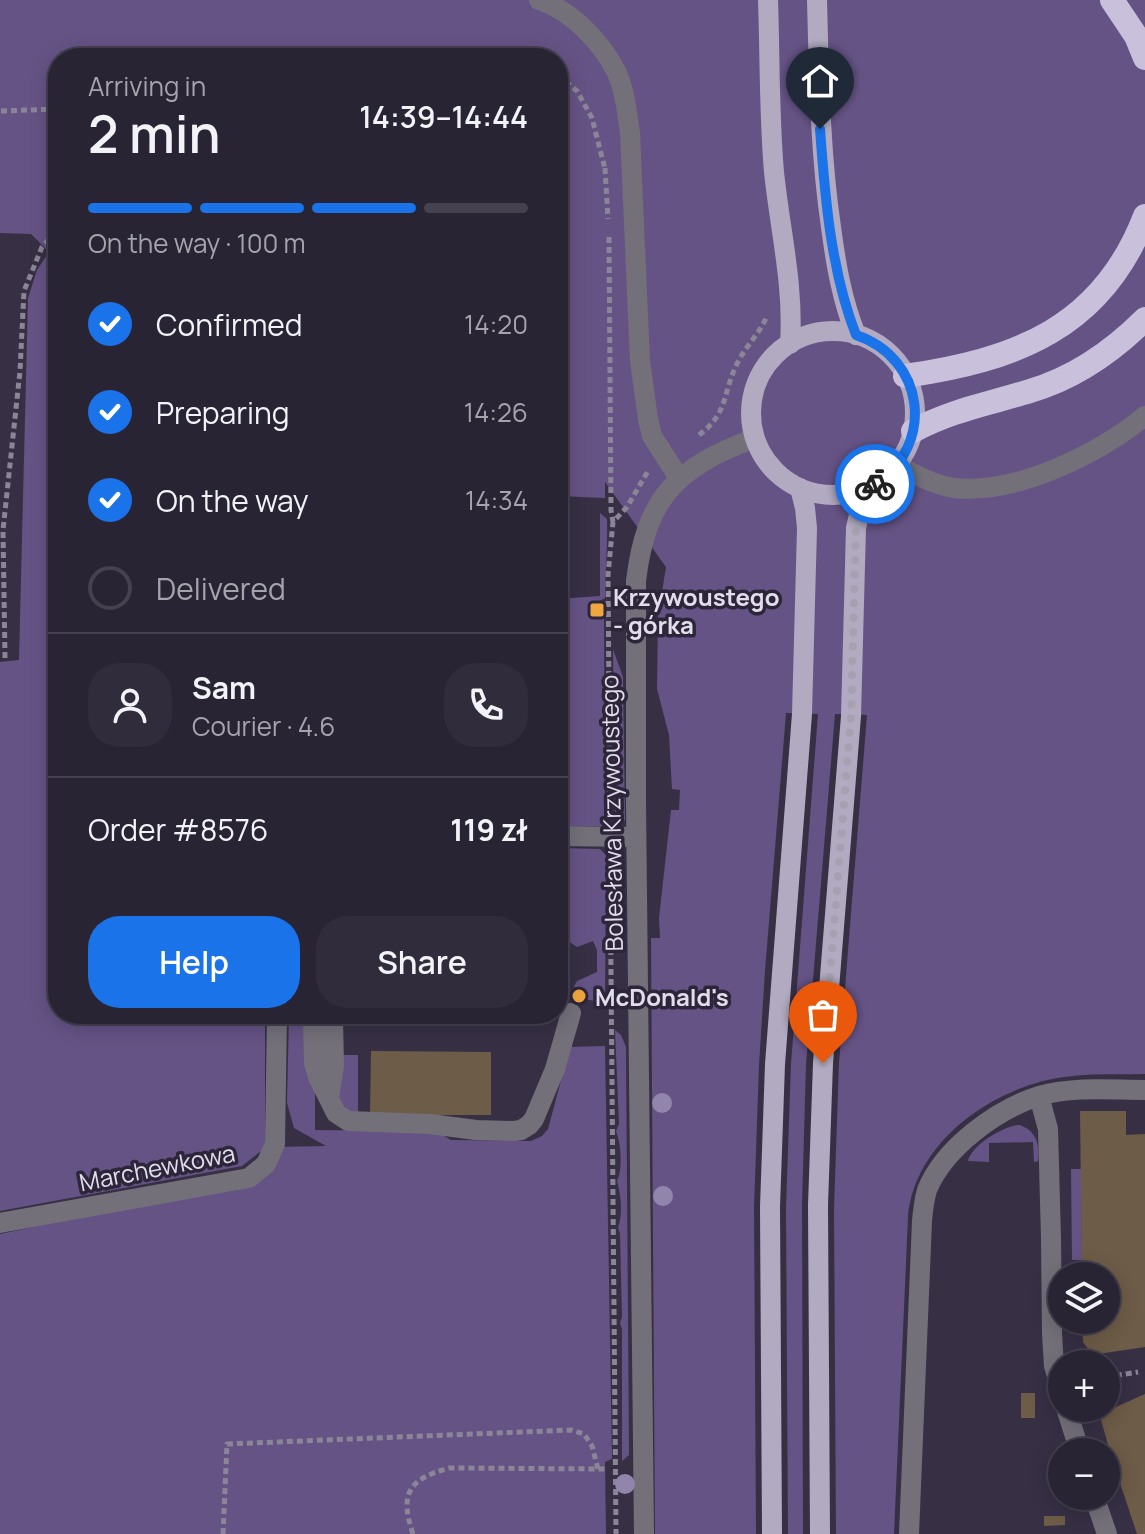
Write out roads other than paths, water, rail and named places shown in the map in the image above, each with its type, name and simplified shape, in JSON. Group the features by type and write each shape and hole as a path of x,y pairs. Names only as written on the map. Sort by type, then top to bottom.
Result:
{"highway":[{"path":"1112,0 1136,36 1145,58"},
{"path":"905,376 987,360 1055,330 1086,305 1114,273 1145,216"},
{"path":"913,431 957,411 1032,391 1066,377 1102,356 1145,319"}],"main road":[{"path":"768,0 771,131 791,298 790,344"},
{"path":"817,0 820,129 828,207 841,289 856,335"},
{"path":"822,332 856,335 881,347 895,360 905,376 914,400 913,431 897,465 865,489 831,495 800,488 775,471 763,456 755,438 751,405 756,385 767,365 782,349 800,338 822,332"},
{"path":"772,1534 770,1207 776,1048 802,714 807,528 800,488"},
{"path":"820,1534 818,1205 823,1063 851,716 856,528 865,489"}],"street":[{"path":"539,0 550,3 579,24 599,45 617,72 630,133 642,375 652,436 679,478"},
{"path":"897,465 919,477 951,487 990,487 1062,466 1097,449 1145,416"},
{"name":"Bolesława Krzywoustego","path":"644,1534 636,837 635,608 638,565 651,517 679,478 700,462 755,438"},
{"path":"568,836 636,837"},
{"path":"568,1024 571,1013"},
{"name":"Marchewkowa","path":"0,1223 249,1178 266,1164 275,1144 277,1024"},
{"path":"313,1024 314,1063 318,1077 331,1106 348,1121 521,1130 534,1119 545,1095 568,1024"},
{"path":"329,1097 334,1066 333,1024"},
{"path":"909,1534 922,1221 928,1189 947,1158 981,1127 1002,1113 1039,1096 1080,1090 1145,1090"},
{"path":"1039,1096 1048,1129 1053,1350"},
{"path":"1099,1510 1107,1534"}],"place":[{"name":"Krzywoustego - górka","path":"597,610"},
{"name":"McDonald's","path":"579,996"}]}
